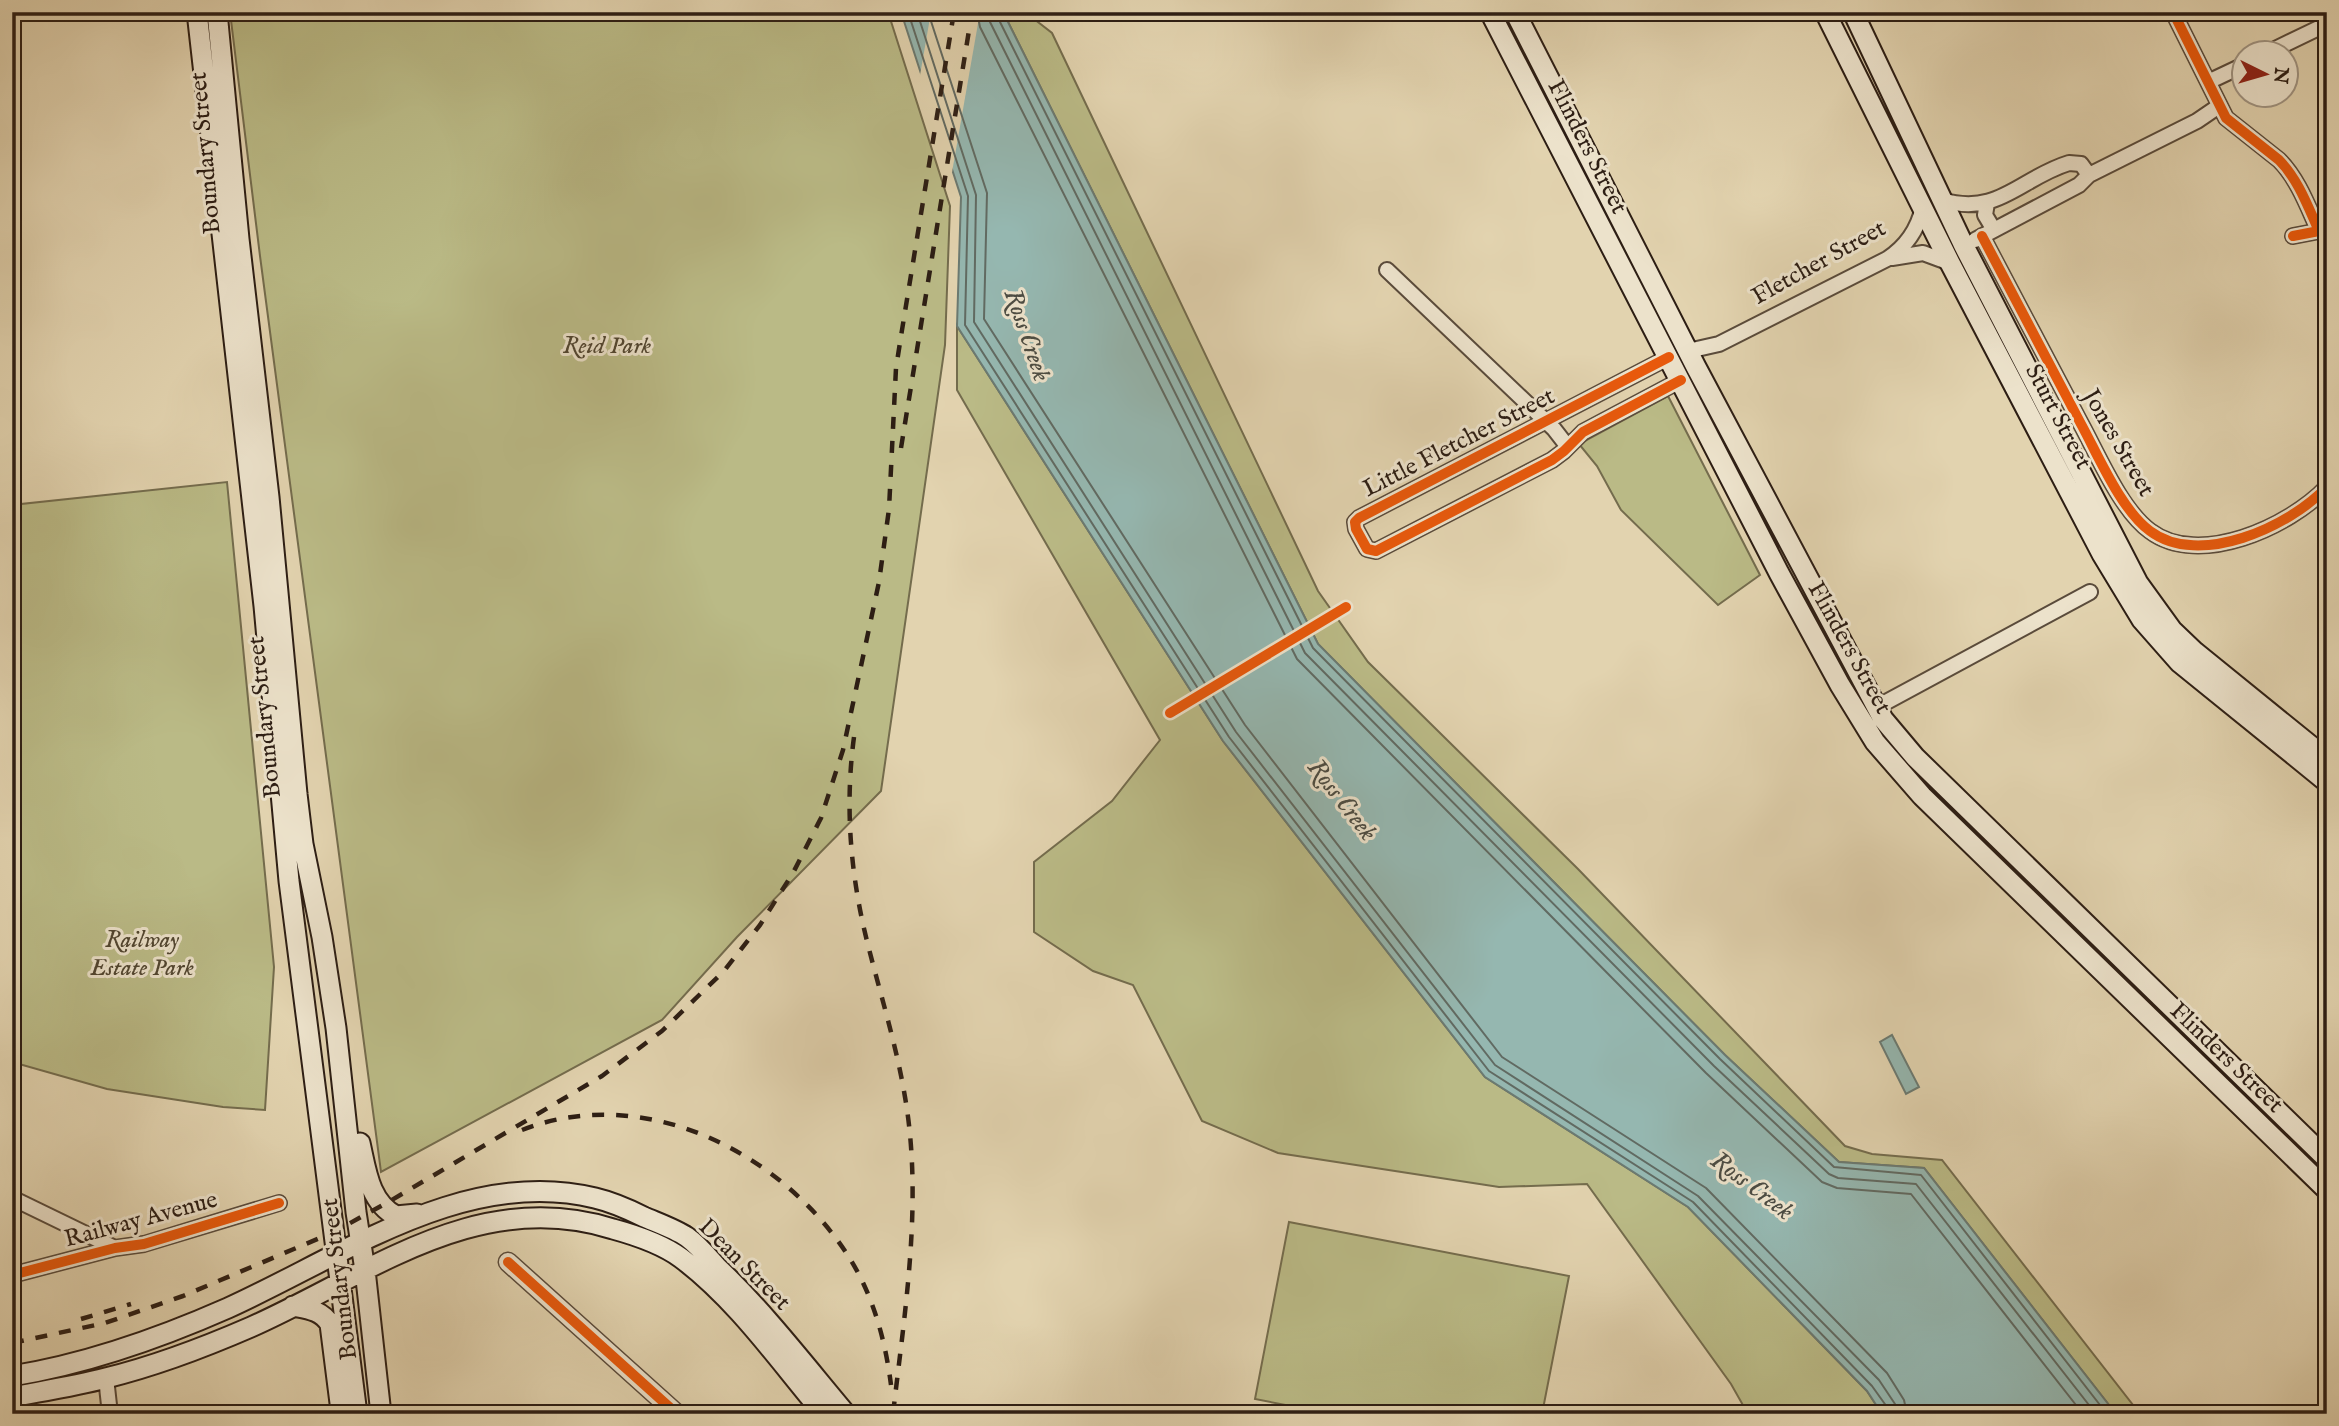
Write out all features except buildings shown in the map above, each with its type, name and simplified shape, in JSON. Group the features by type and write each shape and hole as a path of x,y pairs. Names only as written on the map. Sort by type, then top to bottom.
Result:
{"main road":[{"name":"Boundary Street","path":"197,12 264,606 289,881 357,1414"},
{"name":"Boundary Street","path":"217,12 239,239 273,538 297,794 303,844 322,937 339,1049 381,1414"},
{"name":"Flinders Street","path":"1490,12 1669,357 1688,366 1890,728 1915,757 2327,1159"},
{"name":"Flinders Street","path":"1516,12 1688,366 1779,573 1858,718 1886,756 1922,796 2327,1190"},
{"name":"Sturt Street","path":"1825,12 1882,124 1964,246 2121,555 2156,610 2195,652 2327,759"},
{"name":"Sturt Street","path":"1853,12 1903,115 1950,263 2102,554 2142,621 2179,662 2327,782"},
{"path":"1882,124 1903,115"},
{"path":"1877,707 1874,727 1909,771 1922,796"},
{"path":"339,1049 368,1180 374,1194 384,1209 396,1216 430,1212"},
{"name":"Dean Street","path":"337,1254 430,1212 497,1194 573,1193 616,1204 687,1237 741,1289 846,1414"},
{"name":"Dean Street","path":"341,1282 412,1247 474,1225 553,1217 584,1220 635,1235 679,1256 729,1301 824,1414"},
{"path":"12,1376 101,1356 166,1335 293,1278 337,1254"},
{"path":"12,1397 106,1378 181,1354 250,1327 341,1282"},
{"path":"293,1306 315,1311 330,1324 340,1403 344,1414"}],"street":[{"path":"2173,12 2219,106 2233,126 2279,160 2295,181 2319,231 2293,236"},
{"path":"2298,38 2327,24"},
{"path":"2208,82 2230,72"},
{"path":"1964,246 2079,185 2089,175 2197,121 2219,106"},
{"path":"1933,203 1970,206 1987,203 2069,163 2081,164 2089,175"},
{"name":"Fletcher Street","path":"1688,366 1719,344 1887,259 1910,237 1933,203"},
{"name":"Jones Street","path":"1987,203 1985,215 1988,233 2111,480 2132,512 2148,530 2182,546 2236,539 2259,533 2284,520 2310,503 2327,487"},
{"path":"1887,259 1923,253 1950,263"},
{"path":"1387,270 1545,421 1568,447"},
{"name":"Little Fletcher Street","path":"1669,357 1359,518 1355,525 1367,549 1376,551 1552,460 1583,432 1688,366"},
{"path":"1877,707 2090,592"},
{"path":"12,1198 115,1248"},
{"name":"Railway Avenue","path":"12,1275 115,1248 144,1244 279,1203"},
{"path":"508,1262 677,1414"},
{"path":"106,1378 110,1414"}],"green space":[{"name":"Reid Park","path":"230,12 888,12 950,206 945,345 881,791 737,937 662,1020 381,1172 260,256"},
{"path":"1003,12 1025,12 1052,33 1318,591 1368,662 1578,869 1845,1146 1872,1154 1942,1160 2140,1414 2116,1414 1924,1168 1839,1162 1725,1055 1318,644"},
{"path":"957,326 1223,741 1485,1077 1688,1207 1867,1391 1882,1414 1748,1414 1731,1384 1587,1184 1499,1187 1278,1153 1202,1121 1133,985 1093,971 1034,932 1034,862 1112,801 1160,740 957,390"},
{"path":"1668,396 1760,575 1718,605 1621,510 1597,466 1579,444"},
{"name":"Railway Estate Park","path":"227,482 274,967 265,1110 223,1107 107,1089 12,1062 12,505"},
{"path":"1289,1222 1569,1276 1542,1414 1332,1414 1255,1399"}],"water":[{"name":"Ross Creek","path":"901,12 1003,12 1318,644 1725,1055 1839,1162 1924,1168 2116,1414 1882,1414 1867,1391 1688,1207 1485,1077 1223,741 957,326 961,197"},
{"path":"1892,1035 1919,1087 1906,1094 1880,1042"}],"pier":[{"path":"931,12 980,12 951,178 919,81"}],"railway":[{"path":"12,1343 105,1323 183,1296 334,1232 390,1201 602,1076 662,1031 724,971 760,925 793,873 821,818 843,750 879,582 889,509 896,368 954,12"},
{"path":"901,448 972,12"},
{"path":"854,737 850,812 856,887 897,1057 910,1136 910,1255 893,1414"},
{"path":"522,1130 568,1118 614,1115 659,1121 703,1135 745,1156 783,1183 817,1215 845,1251 863,1282 876,1315 891,1385"},
{"path":"81,1319 131,1304"}],"cycle path":[{"path":"2173,12 2226,118 2279,160 2297,184 2319,231 2293,236"},
{"path":"1982,236 2111,481 2129,510 2150,531 2170,541 2193,545 2218,544 2243,538 2290,516 2327,487"},
{"path":"1669,357 1359,518 1355,522 1356,529 1367,549 1376,551 1552,460 1583,432 1681,380"},
{"path":"1170,713 1346,607"},
{"path":"12,1275 115,1248 144,1244 279,1203"},
{"path":"508,1262 677,1414"}]}
